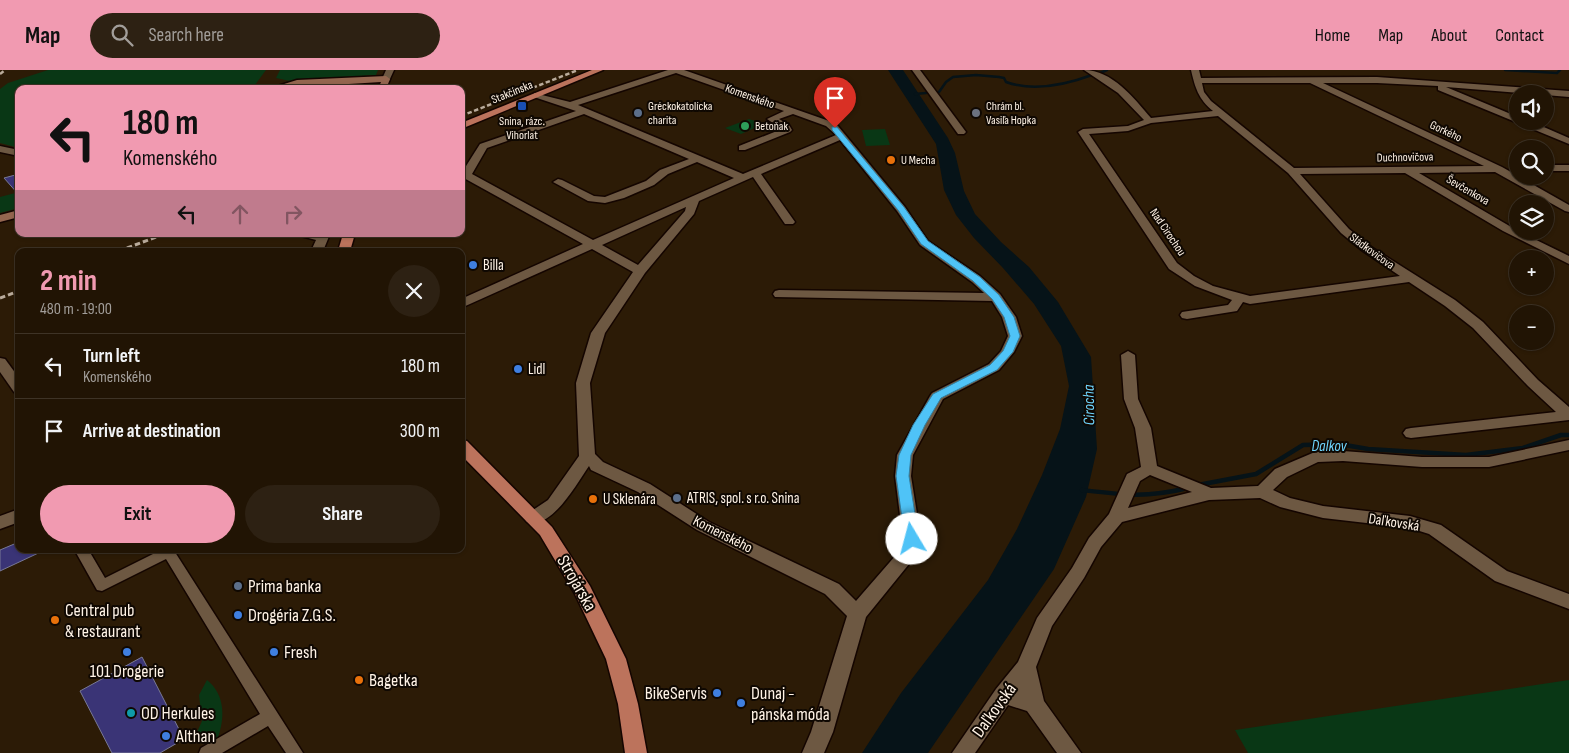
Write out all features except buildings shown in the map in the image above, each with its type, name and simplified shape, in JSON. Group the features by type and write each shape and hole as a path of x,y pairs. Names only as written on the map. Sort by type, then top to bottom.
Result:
{"main road":[{"name":"Stakčínska","path":"465,124 599,70"},
{"path":"289,85 386,79 384,85"},
{"path":"0,219 15,214"},
{"name":"Strojárska","path":"465,449 546,531 584,591 616,659 628,704 636,753"}],"street":[{"path":"386,79 390,70"},
{"name":"Komenského","path":"567,104 676,70 829,124 901,208 924,243 976,279 996,297 1009,317 1015,336 1008,352 994,367 937,396 919,425 905,455 902,476 912,539 903,559 857,614 824,725 813,753"},
{"path":"916,70 961,132"},
{"path":"1088,70 1112,83 1127,94 1149,121 1220,113"},
{"path":"1196,76 1310,81 1377,80 1428,82 1566,93"},
{"name":"Sládkovičova","path":"1196,76 1200,92 1220,113 1292,171 1345,231 1367,249 1450,303 1478,325 1533,383 1569,415"},
{"name":"Gorkého","path":"1310,81 1498,169 1569,209"},
{"path":"1428,82 1509,116"},
{"path":"549,90 567,104"},
{"path":"537,95 567,104 743,178"},
{"path":"584,111 483,146 466,175 640,271"},
{"path":"742,148 787,130 786,127 772,119 793,111"},
{"name":"Nad Cirochou","path":"1149,121 1146,124 1128,128 1084,132 1174,266 1182,274 1227,296 1250,300 1276,298 1410,278"},
{"path":"1543,130 1569,141"},
{"path":"465,302 694,199 840,138"},
{"path":"0,149 15,152"},
{"path":"558,182 592,199 605,200 620,196 650,183 664,172 697,159"},
{"path":"1554,168 1569,168"},
{"name":"Duchnovičova","path":"1292,171 1509,169"},
{"name":"Ševčenkova","path":"1407,170 1507,228 1569,260"},
{"path":"755,173 789,222"},
{"path":"533,518 554,504 587,456 583,383 598,333 640,271 690,212 694,199"},
{"path":"779,294 996,297"},
{"path":"1187,315 1232,308 1240,298"},
{"path":"1128,355 1131,399 1143,428 1149,469"},
{"path":"0,362 15,383"},
{"path":"1411,433 1569,415"},
{"path":"1262,492 1281,473 1315,457 1343,456 1422,462 1489,462 1569,445"},
{"name":"Komenského","path":"587,456 597,466 644,488 703,526 832,588 857,614"},
{"path":"1120,510 1133,478 1149,469 1182,481 1207,493"},
{"name":"Daľkovská","path":"963,753 1003,695 1026,667 1044,623 1078,573 1095,543 1120,510 1207,493 1262,492 1286,504 1323,512 1410,522 1434,529 1501,576 1569,602"},
{"path":"0,523 15,517"},
{"path":"83,553 102,586 166,553"},
{"path":"169,553 295,753"},
{"name":"Daľkovská","path":"1026,667 1034,704 1070,753"},
{"path":"1003,695 1034,704"},
{"path":"207,753 270,716"}],"green space":[{"path":"48,70 266,70 255,85 15,85 15,147 0,143 0,89 8,83"},
{"path":"280,70 378,70 376,75 290,81 276,78"},
{"path":"371,83 370,85 312,85"},
{"name":"Betoňak","path":"749,119 764,124 741,134 725,128"},
{"path":"885,129 890,145 866,146 862,130"},
{"path":"15,193 15,209 0,213 0,197"},
{"path":"207,680 218,693 221,700 222,716 217,740 197,732 202,721 199,695"},
{"path":"1569,680 1569,753 1248,753 1235,730"}],"water":[{"name":"Cirocha","path":"888,70 903,70 948,138 955,153 964,191 975,214 1001,242 1029,267 1058,302 1091,357 1097,449 1086,497 1054,569 928,753 862,753 901,693 988,580 1017,529 1042,475 1060,429 1069,386 1061,346 1034,304 974,238 956,215 944,190 936,144"}],"waterway":[{"path":"1100,73 1107,70"},
{"path":"1505,70 1557,73 1560,70"},
{"path":"934,93 939,92 946,82 953,77 976,75 999,77 1004,78 1006,82 1017,85 1038,87 1071,82 1092,75"},
{"path":"915,94 926,93"},
{"name":"Dalkov","path":"1198,485 1256,474 1303,445 1339,444 1368,449 1466,455 1523,448 1561,435 1569,435"},
{"name":"Dalkov","path":"1082,490 1135,495 1188,488"}],"railway":[{"path":"0,74 5,70"},
{"path":"465,114 578,70"},
{"path":"127,248 156,237"},
{"path":"0,298 15,292"}],"place":[{"name":"Snina, rázc. Vihorlat","path":"522,106"},
{"name":"Gréckokatolícka charita","path":"638,113"},
{"name":"Chrám bl. Vasiľa Hopka","path":"976,113"},
{"name":"Betoňak","path":"745,126"},
{"name":"U Mecha","path":"891,160"},
{"name":"Billa","path":"473,265"},
{"name":"Lidl","path":"518,369"},
{"name":"ATRIS, spol. s r.o. Snina","path":"677,498"},
{"name":"U Sklenára","path":"593,499"},
{"name":"Prima banka","path":"238,586"},
{"name":"Drogéria Z.G.S.","path":"238,615"},
{"name":"Central pub & restaurant","path":"55,620"},
{"name":"101 Drogerie","path":"127,652"},
{"name":"Fresh","path":"274,652"},
{"name":"Bagetka","path":"359,680"},
{"name":"BikeServis","path":"717,693"},
{"name":"Dunaj - pánska móda","path":"741,703"},
{"name":"OD Herkules","path":"131,713"},
{"name":"Althan","path":"166,736"}],"route":[{"path":"835,128 901,208 924,243 976,279 996,297 1009,317 1015,336 1008,352 994,367 937,396 919,425 905,455 902,476 912,539"}]}
